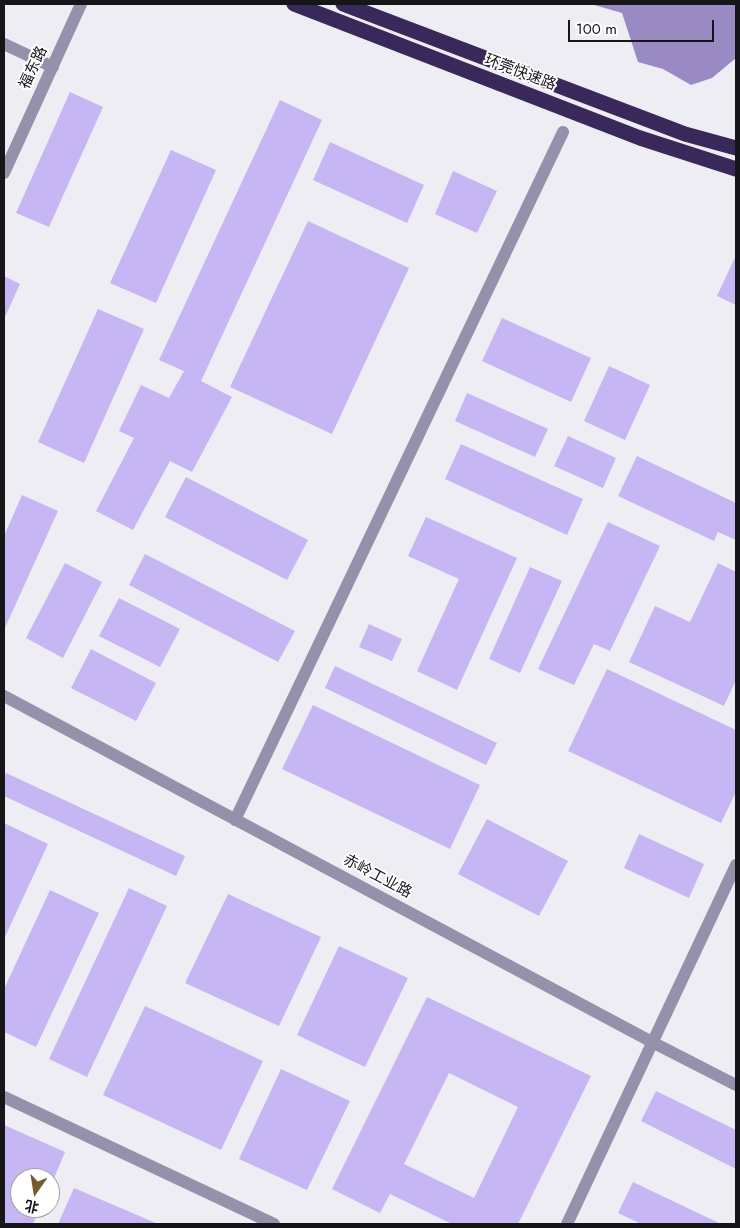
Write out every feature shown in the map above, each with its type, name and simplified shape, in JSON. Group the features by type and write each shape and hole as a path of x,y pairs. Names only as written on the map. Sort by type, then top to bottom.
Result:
{"highway":[{"name":"环莞快速路","path":"294,4 640,138 736,169"},
{"name":"环莞快速路","path":"344,4 685,134 736,148"}],"street":[{"name":"福东路","path":"4,173 81,4"},
{"path":"4,44 53,67"},
{"path":"236,820 563,132"},
{"name":"赤岭工业路","path":"4,696 736,1085"},
{"path":"567,1224 736,865"},
{"path":"4,1097 274,1224"}],"shaded area":[{"path":"591,4 736,4 736,58 712,78 691,85 663,69 638,62 622,13"}],"building":[{"path":"70,92 103,107 49,227 16,213"},
{"path":"280,100 322,120 201,381 232,397 192,472 170,461 133,530 96,511 134,438 119,431 141,385 169,398 184,371 159,360"},
{"path":"330,142 424,185 407,223 313,180"},
{"path":"171,150 216,170 156,303 110,283"},
{"path":"453,171 497,191 477,233 435,214"},
{"path":"308,221 409,268 332,434 230,387"},
{"path":"736,255 736,305 717,296"},
{"path":"4,276 20,284 4,319"},
{"path":"98,309 144,329 84,463 38,442"},
{"path":"502,318 591,358 571,402 482,361"},
{"path":"609,366 650,385 625,440 584,421"},
{"path":"467,393 548,429 535,457 455,421"},
{"path":"568,436 616,458 603,488 554,466"},
{"path":"461,444 583,499 567,535 445,479"},
{"path":"637,456 736,503 736,540 718,532 714,541 618,496"},
{"path":"186,477 308,540 287,580 165,517"},
{"path":"22,495 58,511 4,630 4,536"},
{"path":"426,517 517,558 457,690 417,671 459,579 408,556"},
{"path":"608,522 660,546 610,651 594,644 574,685 538,669"},
{"path":"145,554 295,631 278,662 129,585"},
{"path":"65,563 102,582 63,658 26,638"},
{"path":"718,563 736,572 736,680 724,706 629,662 655,606 690,622"},
{"path":"530,567 562,581 520,673 489,659"},
{"path":"119,598 180,629 160,667 99,636"},
{"path":"369,624 402,639 392,661 359,647"},
{"path":"91,649 156,683 136,721 71,688"},
{"path":"335,666 497,743 486,765 325,688"},
{"path":"607,669 736,730 736,792 721,823 568,751"},
{"path":"313,705 480,785 450,849 282,769"},
{"path":"6,773 185,856 176,876 4,796"},
{"path":"487,819 568,861 539,916 458,874"},
{"path":"4,823 48,844 4,939"},
{"path":"639,834 704,864 689,898 624,868"},
{"path":"129,888 167,906 87,1077 49,1059"},
{"path":"50,890 99,913 36,1047 4,1032 4,989"},
{"path":"228,894 321,937 279,1026 185,983"},
{"path":"339,946 408,978 365,1067 297,1035"},
{"path":"427,997 591,1076 518,1224 452,1224 390,1194 380,1213 332,1189","holes":["449,1073 518,1107 474,1198 404,1164"]},
{"path":"145,1006 263,1061 221,1150 103,1095"},
{"path":"281,1069 350,1101 307,1190 239,1159"},
{"path":"656,1091 736,1130 736,1169 641,1121"},
{"path":"4,1125 65,1152 58,1168 10,1168 10,1218 36,1218 33,1224 4,1224"},
{"path":"633,1182 721,1224 641,1224 618,1213"},
{"path":"74,1188 158,1224 58,1224"}]}
